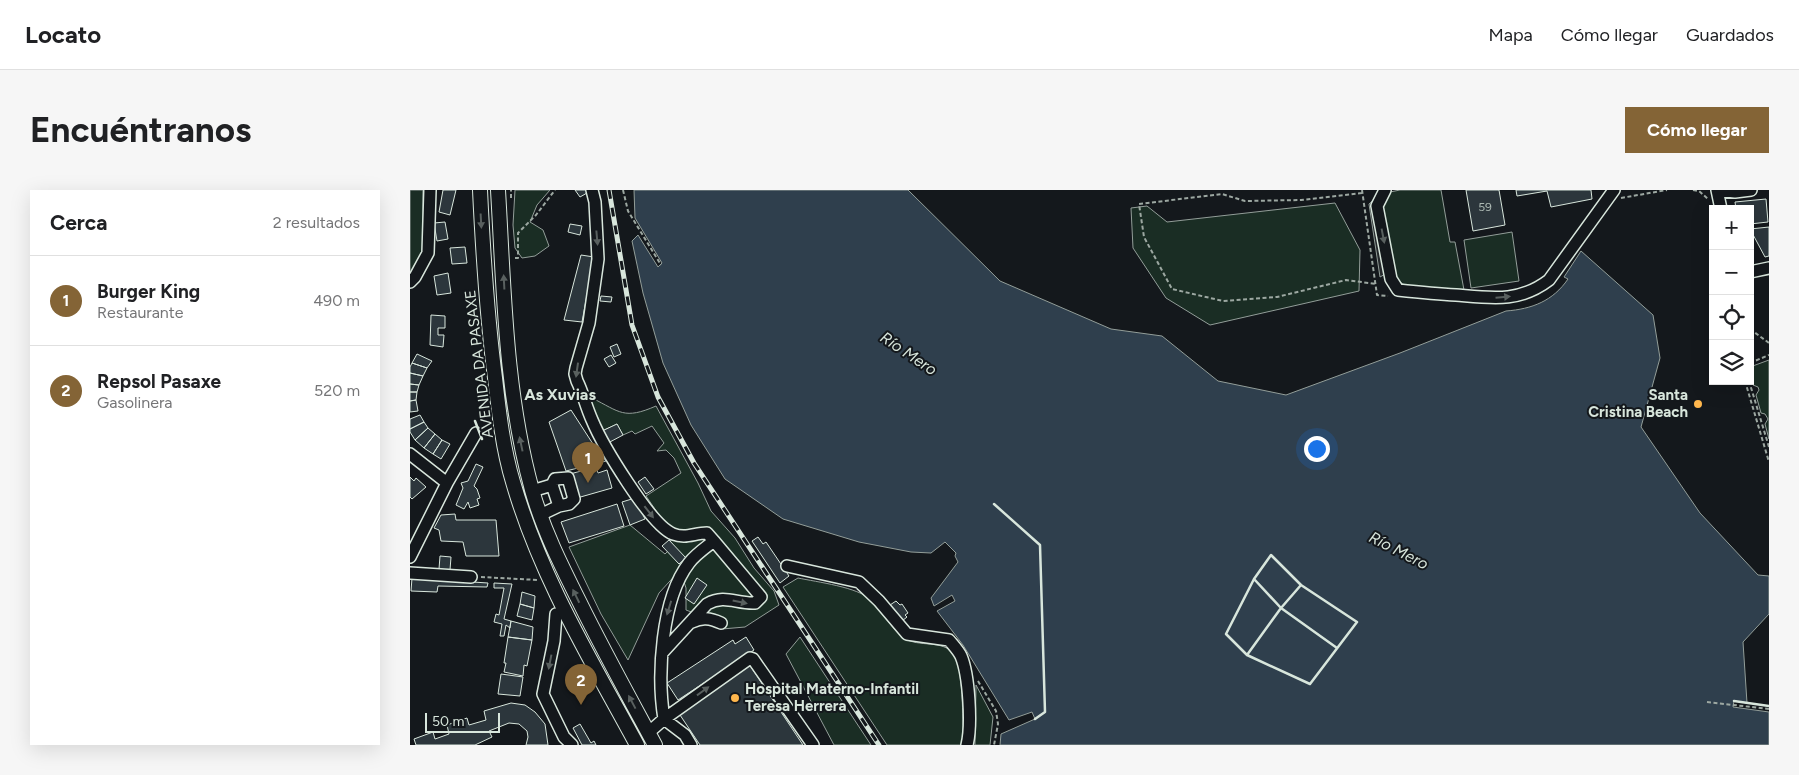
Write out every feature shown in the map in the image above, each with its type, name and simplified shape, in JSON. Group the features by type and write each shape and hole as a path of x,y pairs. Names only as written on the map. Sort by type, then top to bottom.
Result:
{"main road":[{"name":"AVENIDA DA PASAXE","path":"480,190 483,252 492,353 502,435 512,481 539,558 562,606 637,745"},
{"name":"AVENIDA DA PASAXE","path":"499,194 510,379 520,442 532,491 562,568 598,640 652,739"},
{"path":"492,353 487,372 490,405 504,477 528,552 556,614 628,745"}],"street":[{"path":"410,282 415,277 428,253 430,190"},
{"path":"592,190 595,202 598,259 589,323 575,374 592,420 619,470 652,516 663,528 672,534 687,537 707,533 724,550 761,597 755,603 743,604 733,600 716,599 707,604 662,653"},
{"path":"1385,190 1377,206 1391,279 1398,290 1500,298 1538,288 1549,280 1617,194"},
{"path":"1716,205 1718,190 1736,192 1751,190"},
{"path":"1754,271 1769,268"},
{"path":"410,557 447,483 476,433"},
{"path":"410,454 416,461 447,483"},
{"path":"540,514 569,504 574,499 568,478 555,478 552,485 559,506"},
{"path":"532,491 552,485"},
{"path":"691,745 685,735 664,719 661,696 662,653 669,606 681,577 688,564 698,553 714,541"},
{"path":"787,566 859,582 879,601 907,634 949,640 960,654 967,673 967,745"},
{"path":"410,573 471,577"},
{"path":"556,614 554,641 544,694 564,736 572,745"},
{"path":"689,624 699,618 714,619 721,623"},
{"name":"AVENIDA DA PASAXE","path":"652,739 664,719 750,658 753,659 813,745"}],"path":[{"path":"515,258 518,258 518,233 536,215 555,190"},
{"path":"623,190 628,210 661,265"},
{"path":"1617,194 1667,190"},
{"path":"1693,190 1699,191 1715,205"},
{"path":"1376,284 1346,280 1277,297 1223,301 1172,289 1144,237 1139,204 1222,194 1245,202 1301,200 1362,192 1378,296 1397,296"},
{"path":"1754,333 1769,343"},
{"path":"1754,362 1769,355"},
{"path":"1746,385 1769,462"},
{"path":"1750,385 1768,438 1769,447"},
{"path":"1763,441 1768,438"},
{"path":"471,577 541,580"},
{"path":"967,673 977,680 996,711 998,724 994,745"},
{"path":"1707,702 1769,709"}],"green space":[{"path":"410,190 423,190 423,256 410,274"},
{"path":"515,190 550,190 537,205 530,222 543,230 549,246 535,256 522,258 515,248 513,225"},
{"path":"1400,190 1441,190 1450,242 1455,242 1464,290 1406,286 1397,280 1392,271 1382,203 1390,192"},
{"path":"1335,203 1360,250 1359,291 1210,325 1166,298 1133,248 1131,208 1147,206 1167,222"},
{"path":"1512,232 1519,281 1471,288 1464,240"},
{"path":"1769,360 1769,439 1765,424 1768,419 1765,414 1761,413 1756,395 1759,390 1758,387 1753,385 1754,366"},
{"path":"592,398 616,410 629,413 636,413 656,406 711,511 735,538 754,568 774,591 779,605 745,627 722,629 702,616 686,610 686,588 680,570 659,593 628,660 601,614 569,547 630,525 665,554 669,550 672,534 646,496 681,473 674,458 666,450 657,451 664,443 652,426 635,434 632,431 623,435 617,424 602,431 587,399"},
{"path":"798,578 837,586 865,595 904,638 916,643 937,645 949,649 954,654 959,670 962,695 963,738 961,745 887,745 783,587"},
{"path":"800,637 871,745 834,745 786,654"},
{"path":"976,685 993,717 990,745 975,745"}],"shaded area":[{"path":"1376,198 1387,273 1380,277 1369,204"}],"water":[{"name":"Río Mero","path":"634,190 908,190 1000,281 1111,329 1162,336 1218,381 1286,395 1506,311 1533,306 1549,298 1562,287 1568,279 1564,277 1581,251 1653,315 1660,358 1641,427 1700,513 1758,575 1769,576 1769,614 1743,642 1747,703 1734,701 1733,707 1769,712 1769,745 1000,745 1001,734 1035,719 1032,712 1009,720 963,645 937,611 955,601 952,595 934,606 931,598 958,562 955,556 956,553 945,542 931,553 911,552 859,542 783,519 725,479 691,425 663,363 643,293 632,241 638,235 658,267 662,263 635,218"}],"building":[{"path":"443,190 456,190 450,215 439,212"},
{"path":"575,190 586,190 587,193 580,197"},
{"path":"1466,190 1499,190 1505,225 1473,231"},
{"path":"1516,190 1591,190 1592,199 1551,207 1547,191 1517,196"},
{"path":"1766,199 1768,222 1754,224 1754,205 1735,205 1735,202"},
{"path":"445,222 448,239 437,241 434,223"},
{"path":"570,224 582,226 580,235 568,232"},
{"path":"1769,227 1769,256 1765,257 1754,236 1754,229"},
{"path":"465,247 467,263 452,264 450,248"},
{"path":"581,255 594,257 582,322 564,320"},
{"path":"448,273 451,293 437,295 434,276"},
{"path":"601,296 612,297 611,302 600,301"},
{"path":"431,315 445,316 445,328 438,328 438,335 444,335 443,347 430,345"},
{"path":"617,344 621,354 614,357 610,347"},
{"path":"417,354 432,361 427,368 412,363"},
{"path":"611,355 616,363 609,367 604,359"},
{"path":"412,363 427,368 423,376 410,373"},
{"path":"410,373 423,376 419,385 410,384"},
{"path":"410,384 419,385 417,392 410,392"},
{"path":"410,392 417,392 416,400 410,401"},
{"path":"416,400 418,411 410,412 410,401"},
{"path":"571,410 606,461 587,466 585,460 577,462 578,468 566,471 549,422"},
{"path":"420,415 424,422 410,429 410,419"},
{"path":"424,422 428,428 415,440 410,429"},
{"path":"617,424 623,435 608,443 602,431"},
{"path":"428,428 435,434 424,448 415,440"},
{"path":"435,434 442,440 433,454 424,448"},
{"path":"442,440 450,444 441,459 433,454"},
{"path":"476,464 483,467 474,486 480,498 477,499 479,505 470,508 468,502 464,509 456,505 463,488 461,483 468,481"},
{"path":"596,467 598,473 607,470 612,488 577,498 570,474"},
{"path":"410,477 414,481 416,478 426,487 412,499 410,497"},
{"path":"645,477 654,489 646,494 638,482"},
{"path":"635,498 645,519 630,525 622,502"},
{"path":"617,504 624,526 569,543 561,522"},
{"path":"455,514 456,520 496,520 499,556 466,556 463,542 441,541 439,530 434,528 441,515"},
{"path":"758,537 763,544 766,542 789,576 780,583 752,541"},
{"path":"669,540 686,558 679,564 662,546"},
{"path":"440,556 451,557 450,570 439,569"},
{"path":"412,578 488,583 487,587 438,586 437,592 411,591"},
{"path":"697,578 707,585 694,604 685,598"},
{"path":"494,583 512,584 504,619 511,621 510,628 506,625 504,636 500,636 502,624 494,622 496,614 499,615 504,588 494,588"},
{"path":"522,592 535,596 534,608 520,604"},
{"path":"896,601 900,605 902,604 908,613 905,615 907,617 902,621 890,605"},
{"path":"520,604 534,608 532,620 517,616"},
{"path":"511,621 533,627 532,640 508,637"},
{"path":"508,637 532,640 527,666 524,665 523,676 504,672"},
{"path":"746,637 754,650 678,700 667,683 733,640 735,644"},
{"name":"Hospital Materno-Infantil Teresa Herrera","path":"749,664 803,745 700,745 678,712"},
{"path":"501,674 523,677 520,696 498,694"},
{"path":"511,703 525,705 535,712 545,724 548,745 526,745 527,731 519,724 509,723 489,731 492,737 475,745 416,745 414,739 433,732 435,739 449,734 447,725 467,718 469,725 486,720 484,711"},
{"path":"580,724 591,743 594,741 596,745 582,745 573,728"}],"railway":[{"path":"609,190 632,325 658,397 694,463 879,745"}],"wall":[{"path":"475,421 482,439"},
{"path":"994,504 1040,545 1045,712 1035,719"},
{"path":"1247,655 1281,608 1254,579 1271,555 1301,585"},
{"path":"1254,579 1226,634 1247,655 1310,684 1357,622 1301,585 1281,608 1337,648"},
{"path":"1734,701 1769,706"}],"place":[{"name":"Santa Cristina Beach","path":"1698,404"},
{"name":"Burger King","path":"588,483"},
{"name":"Hospital Materno-Infantil Teresa Herrera","path":"735,698"},
{"name":"Repsol Pasaxe","path":"581,705"}],"district":[{"name":"As Xuvias","path":"560,394"}]}
